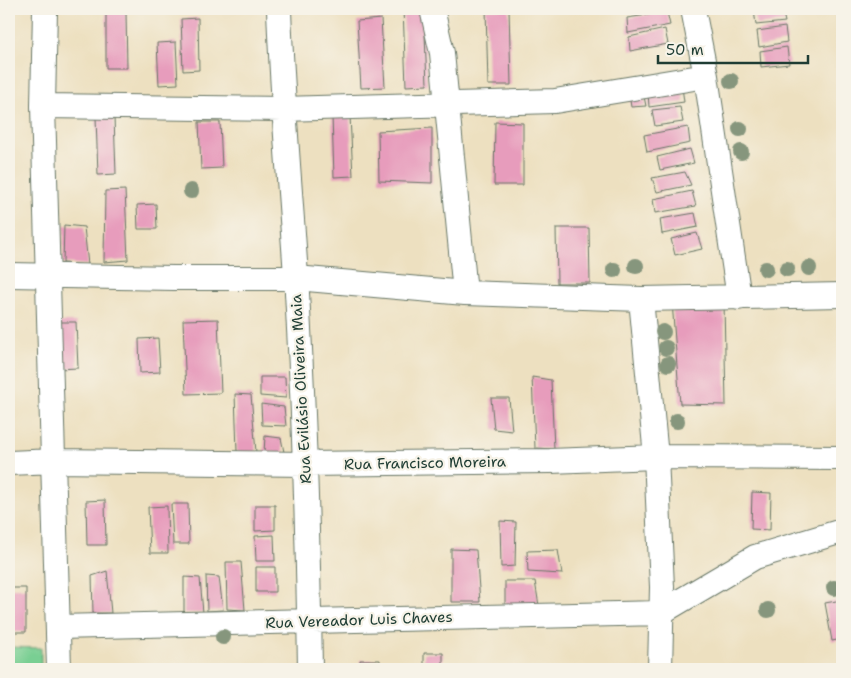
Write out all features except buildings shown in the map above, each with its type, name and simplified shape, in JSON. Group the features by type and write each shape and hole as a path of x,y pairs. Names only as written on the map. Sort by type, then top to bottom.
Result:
{"street":[{"path":"46,9 42,106 59,669"},
{"name":"Rua Evilásio Oliveira Maia","path":"279,9 283,108 296,278 305,464 310,669"},
{"path":"432,9 442,53 466,292"},
{"path":"693,9 706,76 739,298"},
{"path":"42,106 283,108 555,101 706,76"},
{"path":"9,275 296,278 466,292 641,299 842,295"},
{"path":"641,299 656,456 662,587 660,669"},
{"name":"Rua Francisco Moreira","path":"9,463 54,460 305,464 550,461 656,456 842,458"},
{"path":"660,613 755,557 842,531"},
{"name":"Rua Vereador Luis Chaves","path":"58,627 660,613"}],"green space":[{"path":"9,647 41,648 41,669 9,669"}]}
